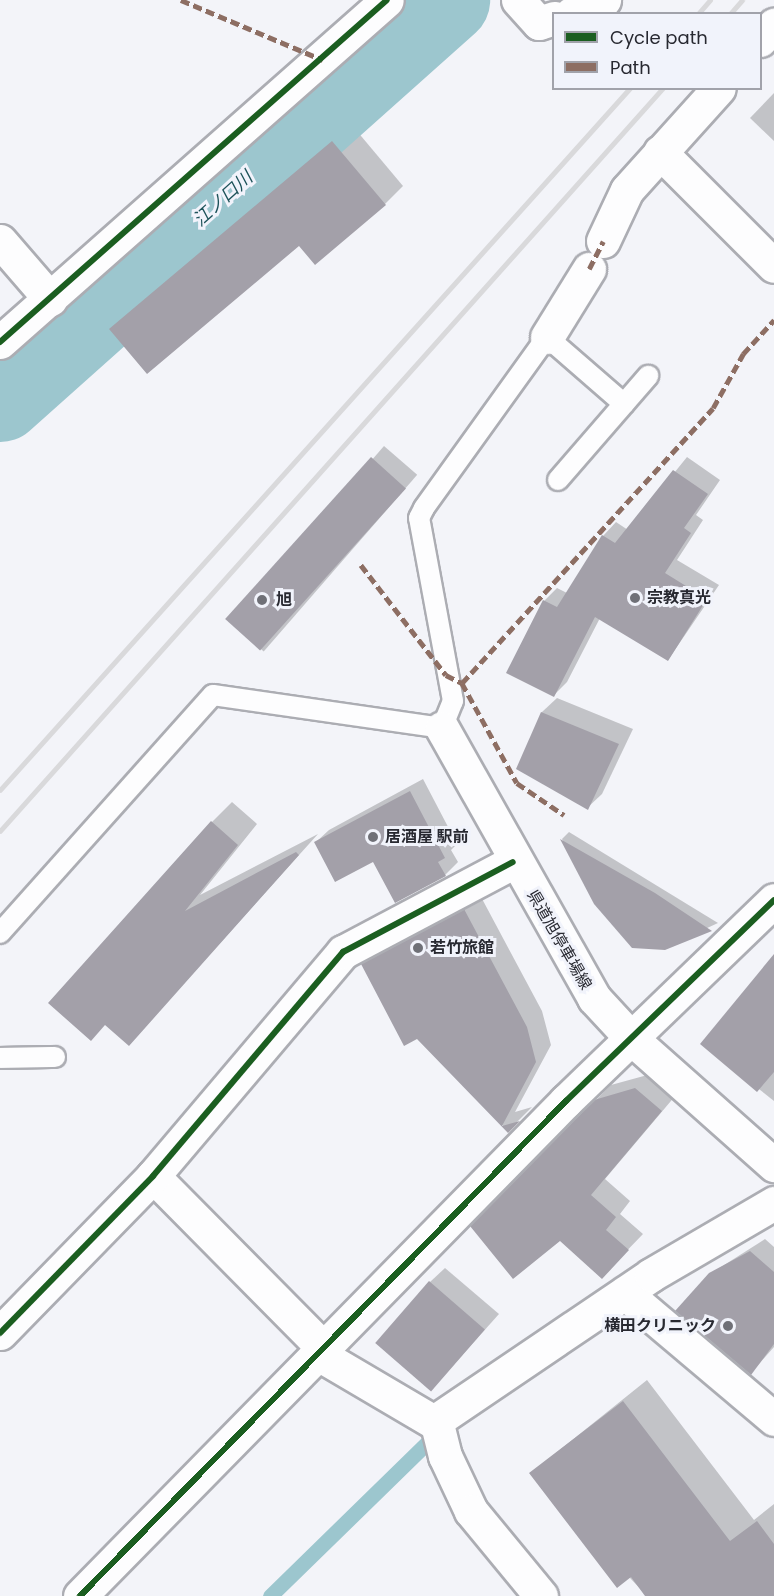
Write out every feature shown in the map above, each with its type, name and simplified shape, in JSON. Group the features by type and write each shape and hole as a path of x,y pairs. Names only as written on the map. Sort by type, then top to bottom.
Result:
{"street":[{"path":"0,342 387,0"},
{"path":"518,0 539,22 552,19"},
{"path":"576,12 604,0"},
{"path":"762,38 774,25"},
{"path":"547,337 596,255 627,190 716,90"},
{"path":"660,152 774,266"},
{"path":"0,241 50,299"},
{"name":"県道旭停車場線","path":"442,728 513,862 594,998 632,1039 774,1165"},
{"path":"0,1333 153,1176 343,951 513,862"},
{"path":"80,1596 632,1039 774,900"},
{"path":"153,1176 322,1353 434,1422 471,1511 541,1596"},
{"path":"434,1422 626,1293 774,1203"},
{"path":"626,1293 774,1419"}],"lane":[{"path":"0,933 213,695 442,728 453,701 419,518 547,337 624,405"},
{"path":"558,480 648,376"},
{"path":"0,1058 55,1057"}],"building":[{"path":"332,141 386,205 315,265 299,246 147,374 109,329"},
{"path":"371,457 406,488 260,650 225,619"},
{"path":"673,470 708,494 684,528 691,533 665,573 707,599 668,661 595,617 554,697 506,673 543,600 557,607 602,535 615,543"},
{"path":"541,712 619,744 588,810 516,769"},
{"name":"居酒屋 駅前","path":"410,791 445,858 438,862 446,876 395,903 373,862 335,882 314,842"},
{"path":"211,821 238,845 185,911 296,852 299,855 129,1046 105,1025 91,1041 48,1003"},
{"path":"560,839 655,893 712,931 665,950 632,948 594,904"},
{"path":"464,909 527,1027 536,1062 502,1126 520,1121 508,1133 417,1039 404,1046 361,964"},
{"path":"774,954 774,1072 757,1092 700,1044"},
{"path":"635,1088 662,1111 591,1195 616,1217 606,1230 629,1250 602,1279 560,1241 513,1279 470,1226 594,1100"},
{"name":"横田クリニック","path":"750,1251 774,1272 774,1344 751,1375 675,1311 709,1273"},
{"path":"429,1281 485,1330 431,1391 375,1343"},
{"path":"623,1401 730,1541 757,1521 774,1544 774,1596 645,1596 631,1577 617,1588 529,1473"}],"waterway":[{"name":"江ノ口川","path":"0,398 446,0"},
{"path":"270,1596 436,1434"}],"railway":[{"path":"700,12 710,0"},
{"path":"732,12 742,0"},
{"path":"0,790 628,90"},
{"path":"0,831 661,90"}],"marked path":[{"path":"181,0 323,60"},
{"path":"589,269 603,241"},
{"path":"462,683 713,408 743,354 774,320"},
{"path":"361,565 446,675 462,683 517,783 564,815"}],"cycle path":[{"path":"0,342 387,0"},
{"path":"0,1333 153,1176 343,952 513,862"},
{"path":"80,1596 566,1101 774,900"}],"place":[{"name":"宗教真光","path":"635,598"},
{"name":"旭","path":"262,600"},
{"name":"居酒屋 駅前","path":"373,837"},
{"name":"若竹旅館","path":"418,948"},
{"name":"横田クリニック","path":"728,1326"}]}
